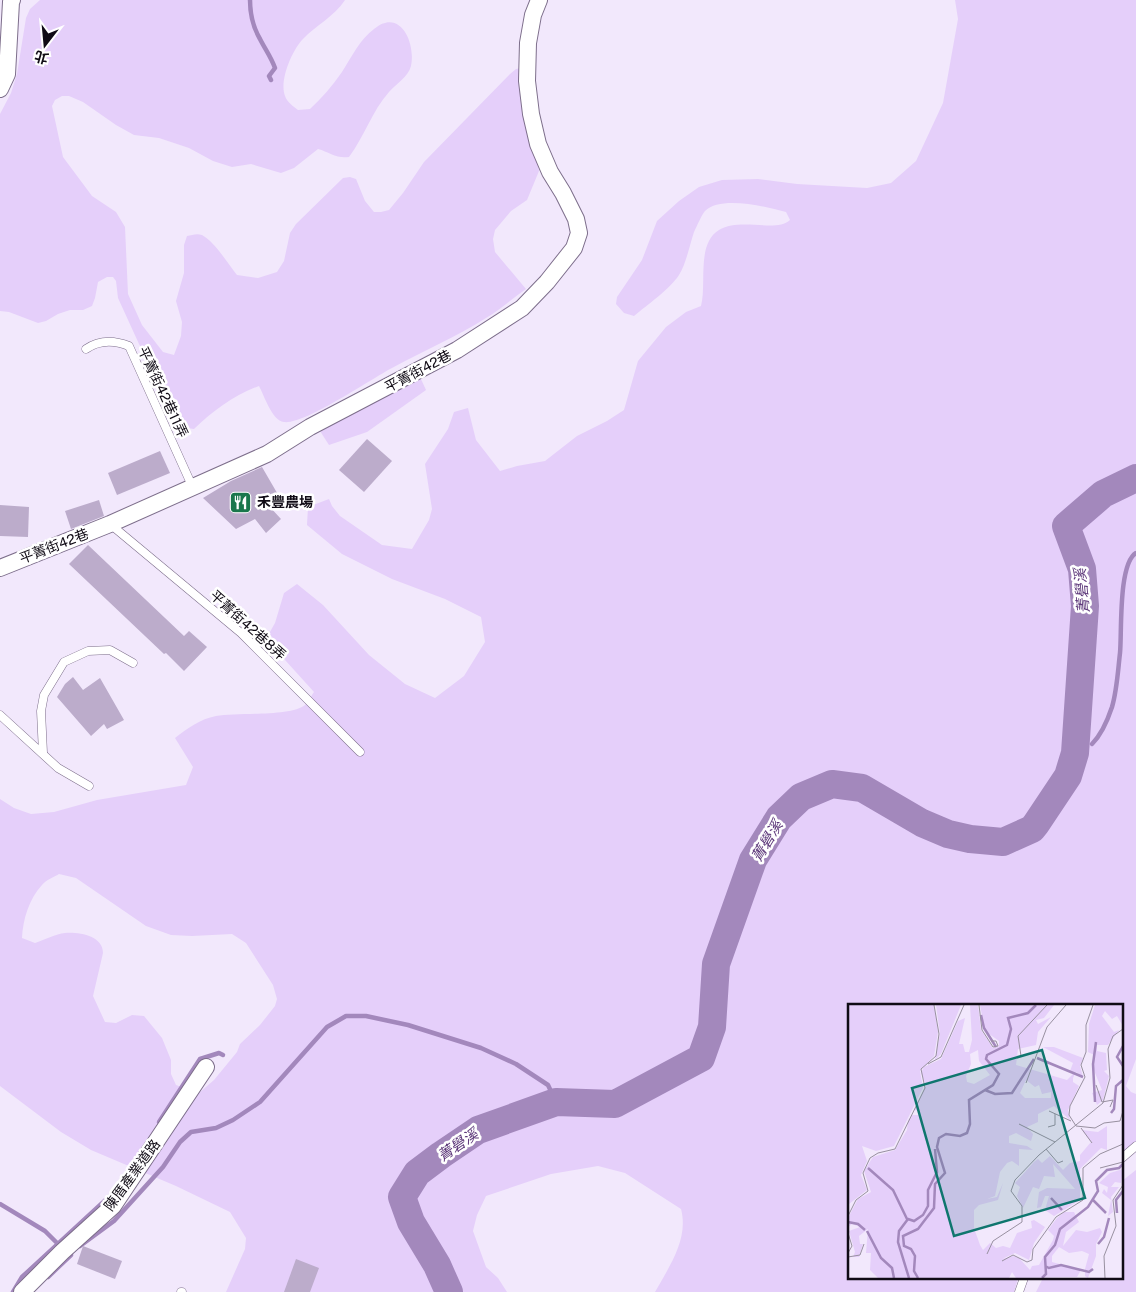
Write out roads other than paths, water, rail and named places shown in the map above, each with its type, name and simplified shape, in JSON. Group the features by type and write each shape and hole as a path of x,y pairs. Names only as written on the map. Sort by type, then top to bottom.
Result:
{"street":[{"path":"0,89 7,74 12,0"},
{"name":"平菁街42巷","path":"0,568 110,524 267,454 310,428 456,350 522,308 547,282 574,248 579,233 576,219 550,172 538,144 531,114 527,81 528,43 532,15 539,0"},
{"name":"陳厝產業道路","path":"22,1292 62,1252 113,1206 206,1067"}],"lane":[{"name":"平菁街42巷11弄","path":"86,348 94,343 116,341 129,346 193,488"},
{"name":"平菁街42巷8弄","path":"110,524 241,632 360,752"},
{"path":"43,753 41,711 44,695 64,662 88,651 110,650 133,663"},
{"path":"0,716 58,768 89,786"},
{"path":"1124,1156 1136,1146"},
{"path":"1019,1292 1023,1280"}],"waterway":[{"path":"250,0 255,30 275,68 269,76 271,80"},
{"name":"菁礐溪","path":"449,1292 437,1265 411,1222 402,1197 417,1173 478,1130 556,1102 615,1104 701,1058 712,1027 716,964 753,860 779,818 801,797 832,784 862,788 922,823 948,834 970,839 1003,842 1032,829 1068,776 1075,753 1085,606 1082,569 1066,526 1103,494 1136,478"},
{"path":"1092,744 1104,727 1114,700 1120,653 1122,600 1126,570 1130,560 1136,553"},
{"path":"1068,776 1084,754"},
{"path":"80,1246 114,1221 163,1167 180,1142 191,1132 216,1128 233,1120 260,1102 327,1027 346,1016 366,1016 408,1025 481,1048 516,1064 548,1085 556,1102"},
{"path":"159,1122 200,1059 219,1053 223,1055"},
{"path":"13,1292 22,1277 111,1195"},
{"path":"0,1204 45,1231 58,1244"},
{"path":"48,1277 71,1255"}],"place":[{"name":"禾豐農場","path":"241,502"}]}
